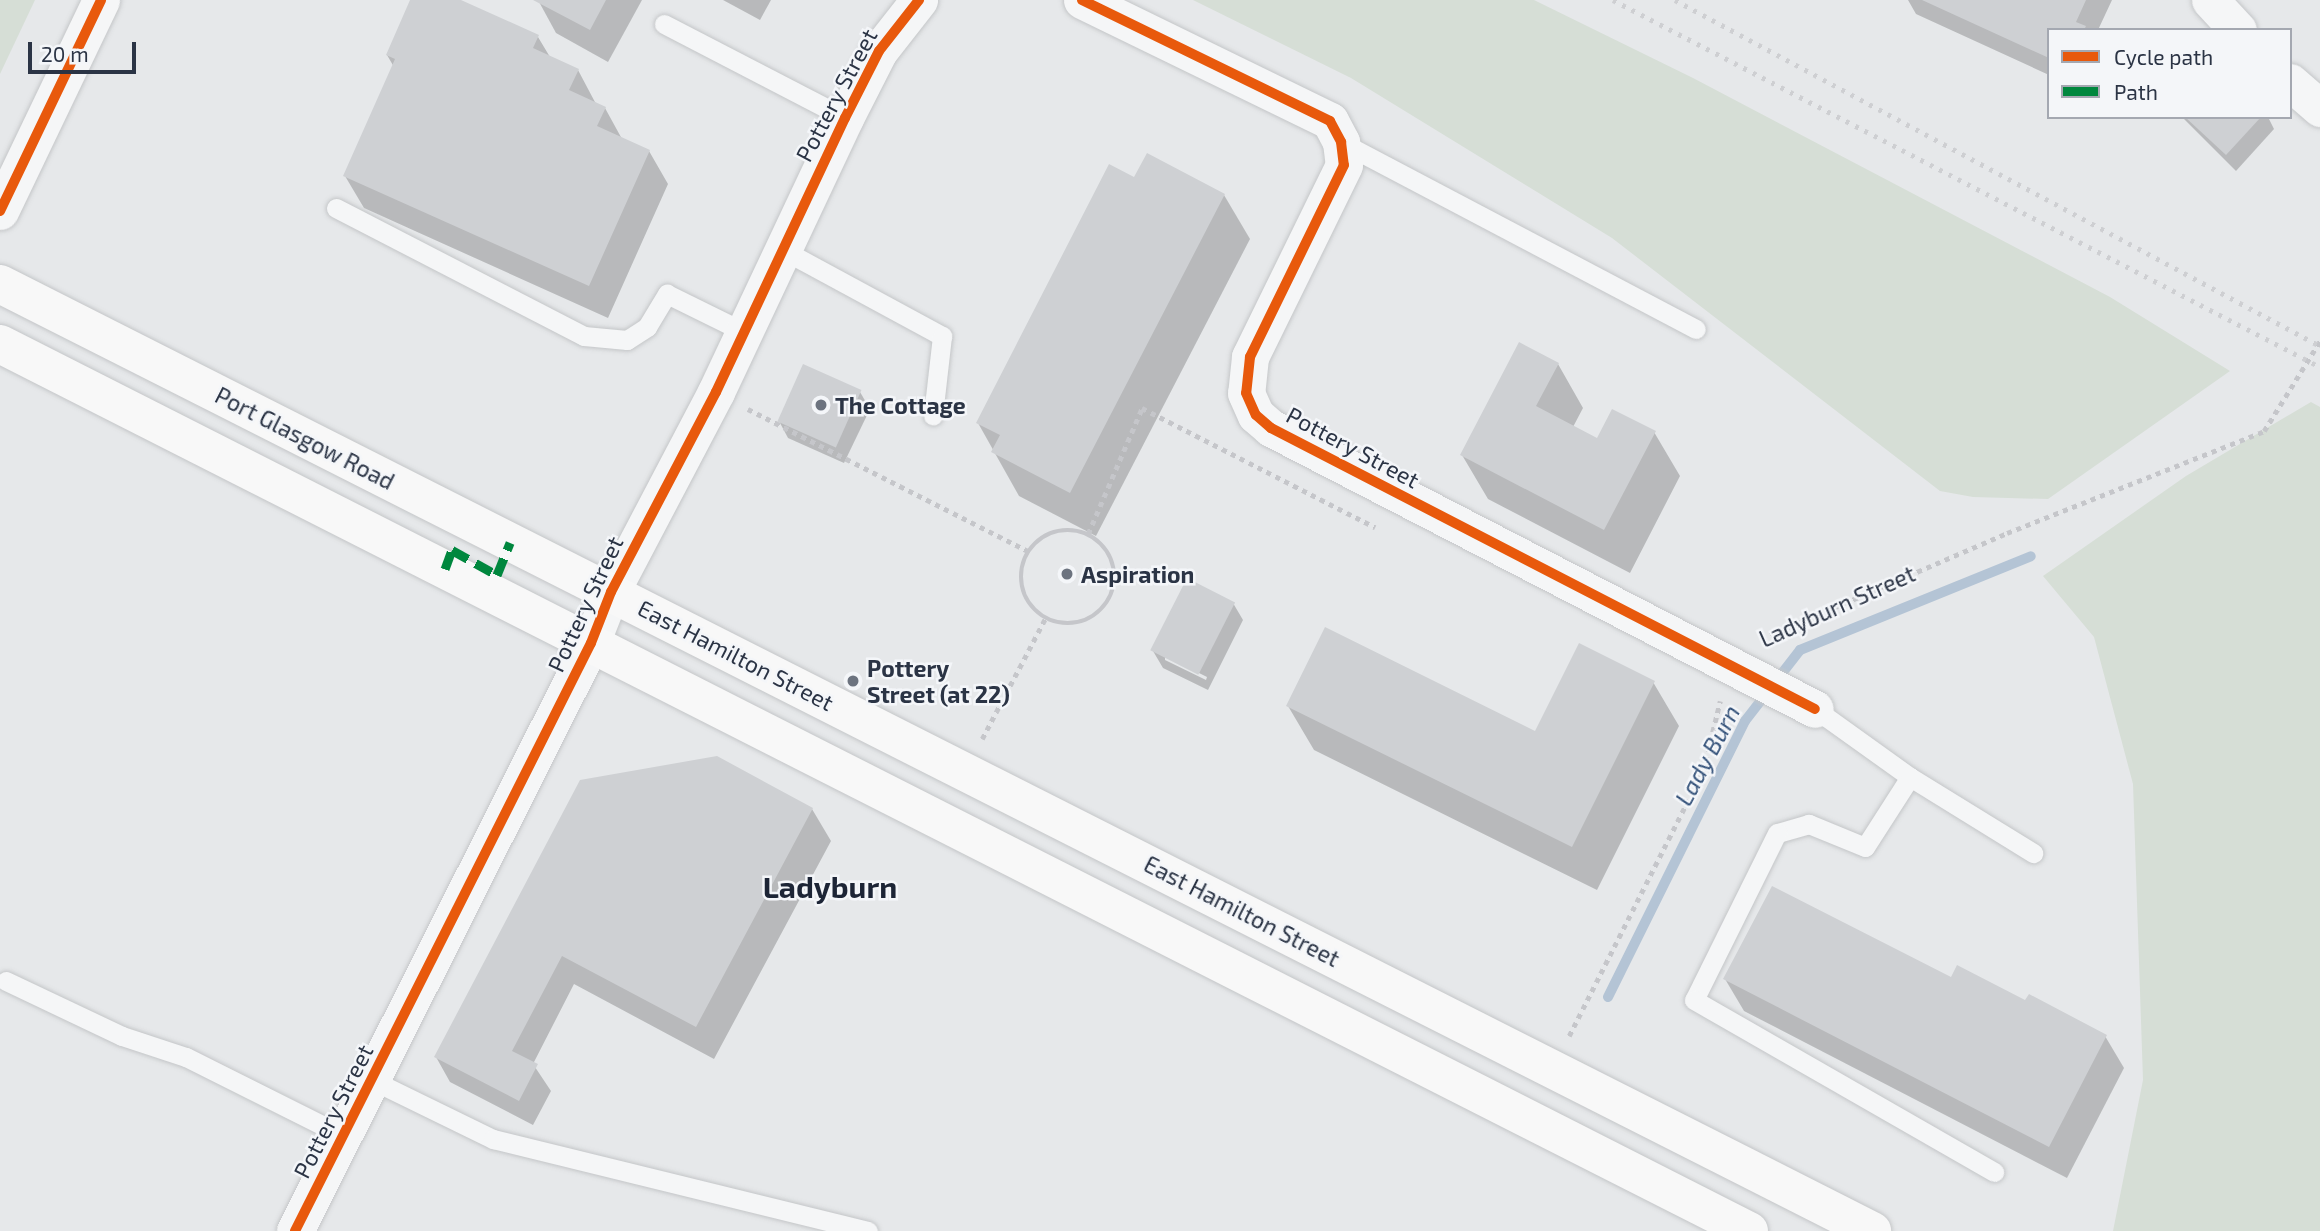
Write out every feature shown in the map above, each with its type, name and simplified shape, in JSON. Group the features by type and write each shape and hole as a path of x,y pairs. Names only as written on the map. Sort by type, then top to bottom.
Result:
{"highway":[{"name":"Port Glasgow Road","path":"0,284 611,592"},
{"path":"0,344 1749,1231"},
{"name":"East Hamilton Street","path":"611,592 1872,1231"},
{"path":"966,833 979,778"}],"street":[{"path":"0,211 101,0"},
{"name":"Pottery Street","path":"295,1231 591,643 611,592 716,392 845,118 879,51 919,0"},
{"path":"1082,0 1330,121 1341,142"},
{"path":"2210,0 2236,28"},
{"path":"2292,84 2320,108"},
{"name":"Pottery Street","path":"1341,142 1344,165 1250,357 1246,393 1256,415 1270,428 1815,709"}],"lane":[{"path":"664,24 845,118"},
{"path":"1341,142 1696,329"},
{"path":"336,208 584,336 627,340 647,327 667,294 744,332"},
{"path":"783,250 942,336 933,415"},
{"path":"1815,709 1910,777 2033,853"},
{"path":"1910,777 1865,847 1809,824 1777,833 1694,1000 1994,1172"},
{"path":"5,981 122,1037 186,1057 344,1136"},
{"path":"372,1080 494,1139 868,1231"}],"path":[{"path":"716,392 1028,551"},
{"path":"1088,534 1142,408 1388,534"},
{"path":"1075,530 1088,534 1110,554 1115,569 1110,598 1101,611 1074,624 1045,619 1024,596 1022,565 1028,551 1048,533 1075,530"},
{"path":"979,778 1045,619"},
{"path":"1552,1069 1703,771 1720,703 1739,671"},
{"path":"1707,697 1720,703"}],"shaded area":[{"path":"0,0 35,0 0,74"},
{"path":"1193,0 1534,0 1693,78 2110,297 2230,371 2048,499 1973,497 1940,491 1612,238 1351,78"},
{"path":"2311,402 2320,407 2320,1231 2113,1231 2143,1080 2133,784 2094,637 2043,576 2186,476"}],"building":[{"path":"410,0 461,0 539,35 533,48 579,69 569,90 606,107 597,126 650,150 589,286 343,176 395,59 386,55"},
{"path":"533,0 606,0 590,30"},
{"path":"1922,0 2086,0 2076,22 2086,26 2085,28 2047,28 2047,57"},
{"path":"2187,119 2259,119 2226,155"},
{"path":"1147,153 1225,194 1070,493 991,452 1000,435 976,423 1109,164 1134,177"},
{"path":"1519,342 1559,363 1536,406 1597,438 1612,409 1656,431 1604,530 1460,455"},
{"path":"803,364 861,390 836,448 777,422"},
{"path":"1187,578 1235,603 1198,675 1150,650"},
{"path":"1325,627 1535,731 1579,643 1655,681 1572,847 1286,706"},
{"path":"717,756 813,808 696,1027 562,956 512,1051 538,1064 519,1101 434,1057 580,780"},
{"path":"1772,886 1951,977 1957,965 2025,1000 2029,994 2107,1035 2049,1147 1723,979"}],"waterway":[{"name":"Lady Burn","path":"1608,997 1745,721 1800,650 2031,556"}],"railway":[{"path":"1613,0 2320,367"},
{"path":"1675,0 2320,346"}],"marked path":[{"path":"445,569 452,550 497,575 510,542"}],"cycle path":[{"path":"0,211 101,0"},
{"path":"295,1231 591,643 611,592 716,392 845,118 879,51 919,0"},
{"path":"1082,0 1330,121 1341,142 1344,165 1250,357 1246,393 1256,415 1271,428 1815,709"}],"place":[{"name":"The Cottage","path":"821,405"},
{"name":"Aspiration","path":"1067,574"},
{"name":"Pottery Street (at 22)","path":"853,681"}],"district":[{"name":"Ladyburn","path":"830,886"}]}
